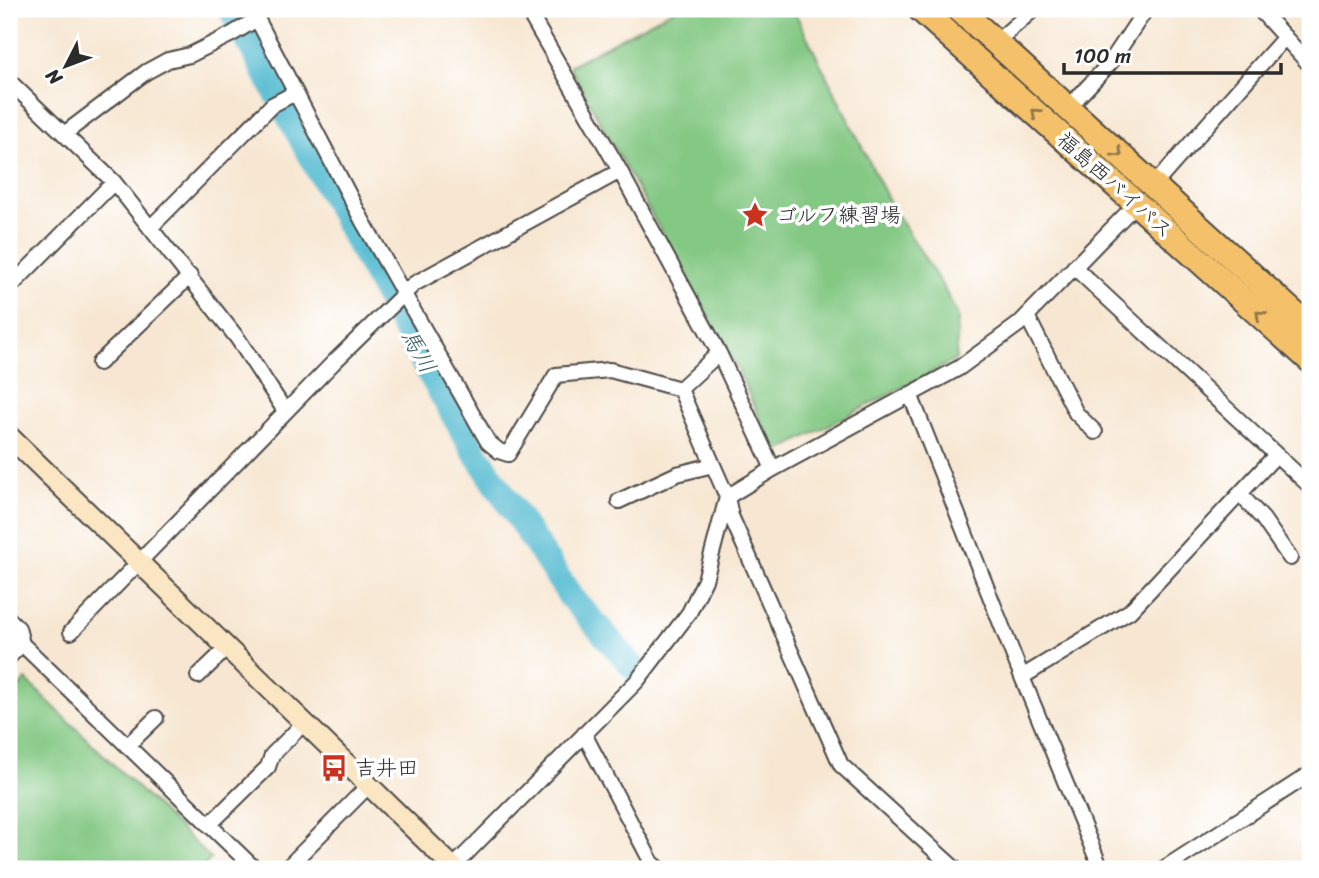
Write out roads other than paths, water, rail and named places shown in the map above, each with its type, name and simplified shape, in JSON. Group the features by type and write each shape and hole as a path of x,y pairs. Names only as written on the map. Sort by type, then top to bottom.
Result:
{"highway":[{"name":"福島西バイパス","path":"920,9 1310,360"},
{"name":"福島西バイパス","path":"959,9 1310,328"}],"street":[{"path":"527,9 620,171 719,353 773,468"},
{"path":"996,42 1034,9"},
{"path":"1068,108 1110,63 1146,9"},
{"path":"1259,9 1285,37 1304,45 1310,65"},
{"path":"64,134 146,72 169,60 190,55 232,34 253,17 290,95 402,297 488,442 508,454 556,375 610,370 680,389"},
{"path":"1154,186 1285,37"},
{"path":"9,81 114,182 238,339 285,411"},
{"path":"150,228 272,105 290,95"},
{"path":"71,632 285,411 414,284 620,171"},
{"path":"9,288 114,182"},
{"path":"9,436 454,868 637,681 689,612 705,580 727,497 773,468 959,368 987,349 1019,324 1136,204"},
{"path":"1074,267 1310,486"},
{"path":"99,363 190,276"},
{"path":"1027,316 1076,413 1095,432"},
{"path":"680,389 719,353"},
{"path":"680,389 727,497 731,516 841,765 955,869"},
{"path":"910,394 1101,869"},
{"path":"1022,677 1130,611 1276,454"},
{"path":"619,501 677,474 713,465"},
{"path":"1240,494 1263,519 1290,558"},
{"path":"9,619 18,628 22,644 255,869"},
{"path":"9,657 22,644"},
{"path":"198,676 227,648"},
{"path":"127,746 156,718"},
{"path":"209,825 268,767 272,755 304,723"},
{"path":"584,734 652,863 660,869"},
{"path":"1163,869 1310,774"},
{"path":"286,869 369,785"}],"waterway":[{"name":"馬川","path":"231,9 410,339 475,452 571,597 638,672"}],"place":[{"name":"ゴルフ練習場","path":"755,215"},
{"name":"吉井田","path":"334,768"}]}
